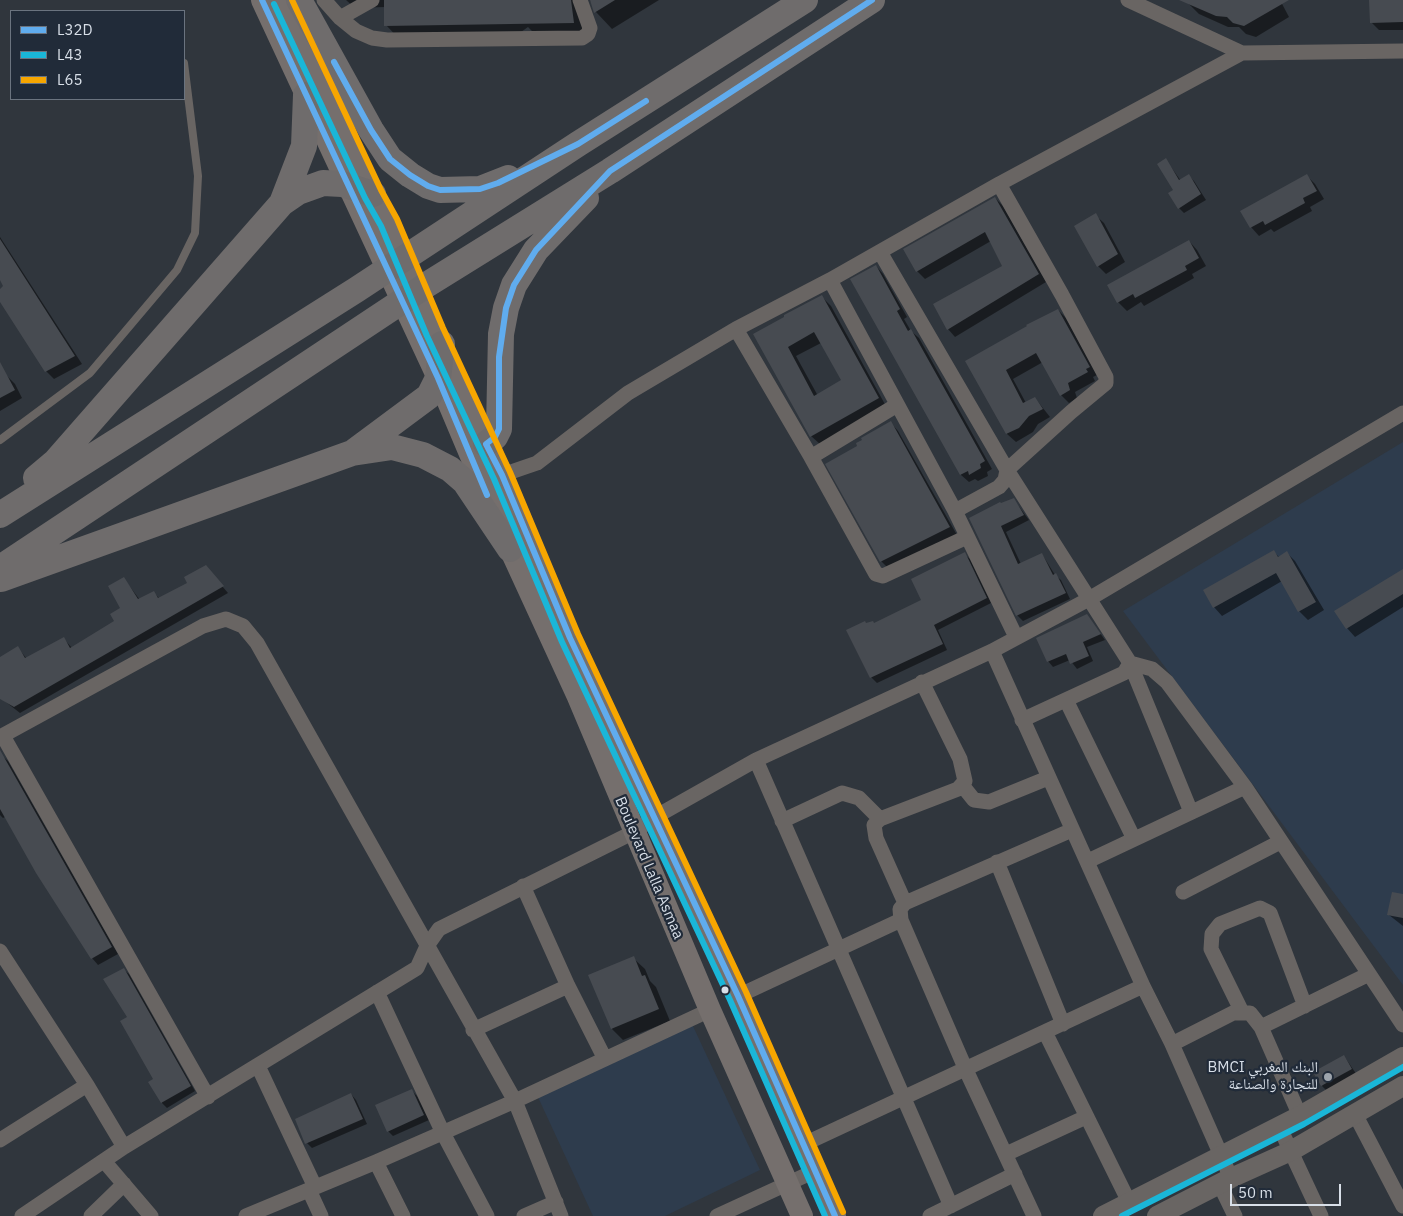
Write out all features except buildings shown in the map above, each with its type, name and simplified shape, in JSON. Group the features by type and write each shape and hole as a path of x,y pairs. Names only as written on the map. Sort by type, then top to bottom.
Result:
{"highway":[{"path":"299,0 390,159 428,186 440,190 480,189 578,144"},
{"path":"0,515 356,290 578,144 805,0"},
{"path":"0,568 428,284 610,171 872,0"},
{"path":"282,203 304,146 306,95"},
{"path":"478,449 495,437 499,429 501,334 506,308 514,285 536,250 610,171"},
{"path":"0,507 55,462 282,203 298,192 323,183 332,182 362,191"},
{"path":"352,453 424,401 433,390 438,378 433,338"},
{"path":"0,580 352,453 392,447 423,455 439,462 465,482 510,549"}],"main road":[{"name":"Boulevard Lalla Asmaa","path":"262,0 306,95 362,191 433,338 478,449 510,549 578,697 710,1010 802,1216"},
{"name":"Boulevard Lalla Asmaa","path":"282,0 362,191"},
{"name":"Boulevard Lalla Asmaa","path":"438,378 478,449 502,475 570,638 738,996 802,1145 835,1216"}],"street":[{"path":"324,0 340,18 364,35 387,40 582,38 588,34 590,28 580,0"},
{"path":"340,18 372,0"},
{"path":"1128,0 1242,52 1403,51"},
{"path":"502,475 536,462 628,393 736,329 830,280 999,184 1242,52"},
{"path":"955,511 999,487 1005,480 1007,470 1071,412 1106,384 1107,380 999,184"},
{"path":"880,252 1007,470 1130,664 1191,812"},
{"path":"830,280 955,511 1016,637"},
{"path":"736,329 811,457 871,567 879,577 967,537"},
{"path":"811,457 897,406"},
{"path":"22,1216 124,1147 417,968 427,946 439,929 634,832 655,817 756,760 992,651 1090,599 1403,413"},
{"path":"208,1097 1,736 203,626 226,619 236,622 249,631 257,643 473,1030 515,1101 561,1216"},
{"path":"992,651 1143,986 1172,1044 1222,1154 1225,1180 1236,1216"},
{"path":"1022,720 1124,673 1130,664"},
{"path":"1130,664 1152,669 1167,682 1245,787 1403,1025"},
{"path":"922,682 960,759 964,773 962,785 974,800 988,802 1015,793 1048,778"},
{"path":"1066,700 1134,839"},
{"path":"756,760 951,1206"},
{"path":"905,903 874,832 874,825 880,819 962,785"},
{"path":"1088,861 1245,787"},
{"path":"782,821 842,793 859,798 880,819"},
{"path":"1034,1216 966,1070 901,920 900,909 905,903 1072,830"},
{"path":"1182,892 1280,842"},
{"path":"997,862 1063,1024"},
{"path":"523,886 568,986 605,1059"},
{"path":"1242,1012 1211,949 1212,934 1220,924 1260,908 1270,913 1305,1006"},
{"path":"738,996 901,920"},
{"path":"0,951 88,1085 124,1147"},
{"path":"1261,1027 1369,974"},
{"path":"473,1030 568,986"},
{"path":"802,1145 1143,986"},
{"path":"377,992 443,1132 487,1216"},
{"path":"246,1216 515,1101 710,1010"},
{"path":"1172,1044 1233,1013 1250,1013 1261,1027 1300,1116"},
{"path":"1045,1032 1129,1202"},
{"path":"1103,1216 1300,1116 1403,1057"},
{"path":"258,1066 312,1188 321,1216"},
{"path":"0,1140 88,1085"},
{"path":"1158,1216 1225,1180 1290,1151 1403,1086"},
{"path":"1356,1114 1403,1206"},
{"path":"1006,1154 1086,1117"},
{"path":"1279,1126 1321,1216"},
{"path":"104,1161 151,1216"},
{"path":"376,1162 403,1216"},
{"path":"717,1216 815,1171"},
{"path":"930,1216 1015,1174"},
{"path":"91,1216 124,1184"},
{"path":"524,1216 556,1202"}],"lane":[{"path":"0,440 90,373 177,270 195,233 198,176 185,71"}],"shaded area":[{"path":"1403,442 1403,985 1123,611"},
{"path":"692,1024 760,1170 665,1216 593,1216 537,1095"}],"transit line":[{"name":"L32D","path":"262,0 438,378 487,495"},
{"name":"L65","path":"292,0 381,190 397,219 443,328 510,472 578,634 746,992 843,1212"},
{"name":"L32D","path":"835,1216 738,996 570,638 502,475 486,444 495,437 499,429 499,357 506,308 514,285 536,250 610,171 872,0"},
{"name":"L43","path":"274,4 365,198 381,226 427,336 494,479 562,642 730,1000 825,1216"},
{"name":"L32D","path":"334,62 371,130 390,159 410,175 428,186 440,190 480,189 498,183 578,144 646,101"},
{"name":"L43","path":"1122,1216 1304,1124 1403,1067"}],"place":[{"name":"BMCI البنك المغربي للتجارة والصناعة","path":"1328,1077"}]}
